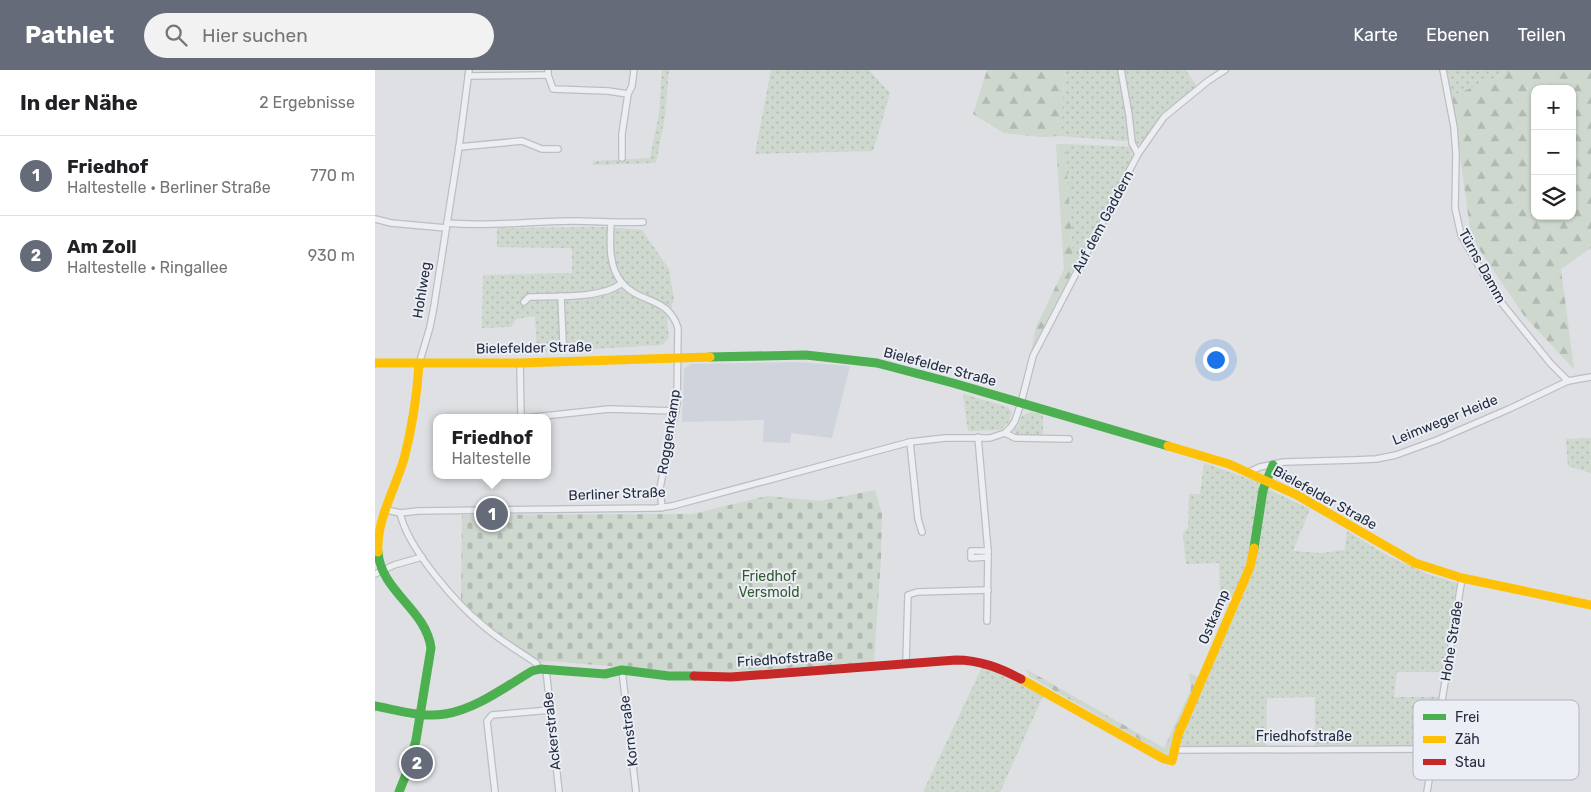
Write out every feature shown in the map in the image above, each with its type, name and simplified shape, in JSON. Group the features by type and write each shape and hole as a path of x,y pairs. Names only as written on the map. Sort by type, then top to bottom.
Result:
{"street":[{"path":"621,158 622,134 634,70"},
{"path":"1121,70 1132,144 1138,154"},
{"name":"Auf dem Gaddern","path":"1021,403 1037,348 1138,154 1164,117 1208,81 1225,70"},
{"name":"Türns Damm","path":"1443,70 1454,127 1456,154 1455,208 1461,235 1496,296 1551,364 1568,381"},
{"path":"469,73 548,73 553,89 608,91 628,94"},
{"name":"Hohlweg","path":"387,510 401,469 416,403 419,364 430,328 469,73"},
{"path":"459,147 522,141 542,149 558,149"},
{"path":"375,219 391,223 446,225 575,221 643,222"},
{"path":"524,302 529,297 604,293 622,283 612,262 610,251 611,223"},
{"name":"Roggenkamp","path":"622,283 669,310 679,328 676,411 661,488 662,508"},
{"path":"561,296 563,343"},
{"name":"Bielefelder Straße","path":"375,363 520,363 678,357 805,355 877,363 953,383 1229,464 1297,495 1415,563 1462,578 1511,590 1591,606"},
{"path":"520,363 521,414"},
{"name":"Leimweger Heide","path":"1249,472 1273,464 1295,461 1376,459 1397,455 1455,433 1568,381 1591,377"},
{"path":"1005,433 1015,420 1021,403"},
{"path":"551,415 609,409 676,411"},
{"name":"Berliner Straße","path":"387,510 400,513 418,511 662,508 910,442 935,438 990,438 1005,433 1015,438 1069,439"},
{"path":"978,437 988,554 987,622"},
{"path":"910,442 918,519 922,532"},
{"path":"1267,480 1273,464"},
{"name":"Ostkamp","path":"1172,761 1178,735 1250,567 1263,490 1267,480"},
{"path":"387,510 379,522 378,572 421,620 429,636 431,652 421,713 402,791"},
{"path":"400,513 403,525 428,568 484,627 543,669"},
{"path":"378,572 422,557"},
{"name":"Hohe Straße","path":"1442,700 1462,578"},
{"path":"906,662 908,595 917,592 987,590"},
{"name":"Friedhofstraße","path":"543,669 605,674 622,670 669,676 731,677 906,662 963,659 980,661 994,666 1164,759 1172,761"},
{"path":"375,706 441,714 462,710 532,671 543,669"},
{"name":"Ackerstraße","path":"543,669 550,710 559,792"},
{"name":"Kornstraße","path":"622,670 636,792"},
{"path":"495,792 487,721 492,715 550,710"},
{"name":"Friedhofstraße","path":"1174,750 1413,749"}],"shaded area":[{"path":"798,362 850,366 832,438 791,433 790,443 763,442 764,420 682,422 684,369 691,364"}],"green space":[{"path":"662,70 669,70 665,116 656,163 592,165 594,161 650,158 659,114"},
{"path":"771,70 869,70 890,93 873,151 755,154"},
{"path":"987,70 1065,70 1060,136 1041,137 1004,133 973,114"},
{"path":"1065,70 1118,70 1129,139 1125,141 1060,136"},
{"path":"1123,70 1186,70 1197,87 1162,116 1142,144 1134,141 1130,104"},
{"path":"1447,70 1513,70 1452,96"},
{"path":"1513,70 1591,70 1591,248 1561,269 1574,369 1525,317 1471,237 1452,96"},
{"path":"1056,144 1065,144 1073,256 1077,262 1031,352 1036,327 1064,269"},
{"path":"1065,144 1132,147 1132,161 1077,262 1073,256"},
{"path":"604,227 642,230 669,269 674,300 667,321 669,338 662,345 537,352 535,316 516,319 511,327 482,328 483,275 572,273 572,248 497,247 497,228"},
{"path":"963,394 1008,407 1012,413 1009,422 1000,430 968,431"},
{"path":"1031,412 1043,414 1043,436 1016,435 1013,430 1018,426 1022,416"},
{"path":"1591,438 1591,473 1568,466 1566,439"},
{"path":"1204,463 1256,481 1261,485 1251,552 1236,596 1220,596 1219,563 1186,564 1183,534 1188,527 1189,494 1200,494"},
{"path":"1266,488 1310,509 1293,551 1321,553 1345,550 1347,531 1390,557 1428,574 1457,583 1442,672 1397,672 1394,697 1439,697 1438,700 1413,700 1413,746 1315,747 1315,697 1267,698 1266,746 1182,747 1179,741 1250,579 1257,553"},
{"name":"Friedhof Versmold","path":"875,490 882,514 874,662 768,672 702,674 550,661 542,662 493,631 461,601 462,515 692,514 767,496 819,501"},
{"path":"983,665 1043,696 1000,792 923,792"},
{"path":"1026,669 1164,748 1191,689 1189,673 1200,678 1168,756 1029,676"}],"traffic: fast":[{"path":"710,357 806,355 877,363 953,383 1168,446"},
{"path":"1254,548 1263,490 1273,465"},
{"path":"378,552 381,566 387,578 421,622 431,648 416,740 409,767 399,792"},
{"path":"375,706 419,714 445,714 479,702 532,671 540,669 605,674 622,670 669,676 694,676"}],"traffic: slow":[{"path":"375,363 520,363 710,357"},
{"path":"378,552 378,540 383,517 404,459 415,400 419,364"},
{"path":"1168,446 1229,464 1297,495 1415,563 1462,578 1591,605"},
{"path":"1021,679 1164,759 1172,761 1178,735 1250,567 1254,548"}],"traffic: jam":[{"path":"694,676 731,677 956,660 990,665 1021,679"}],"place":[{"name":"Friedhof","path":"492,514"},
{"name":"Am Zoll","path":"417,763"}]}
